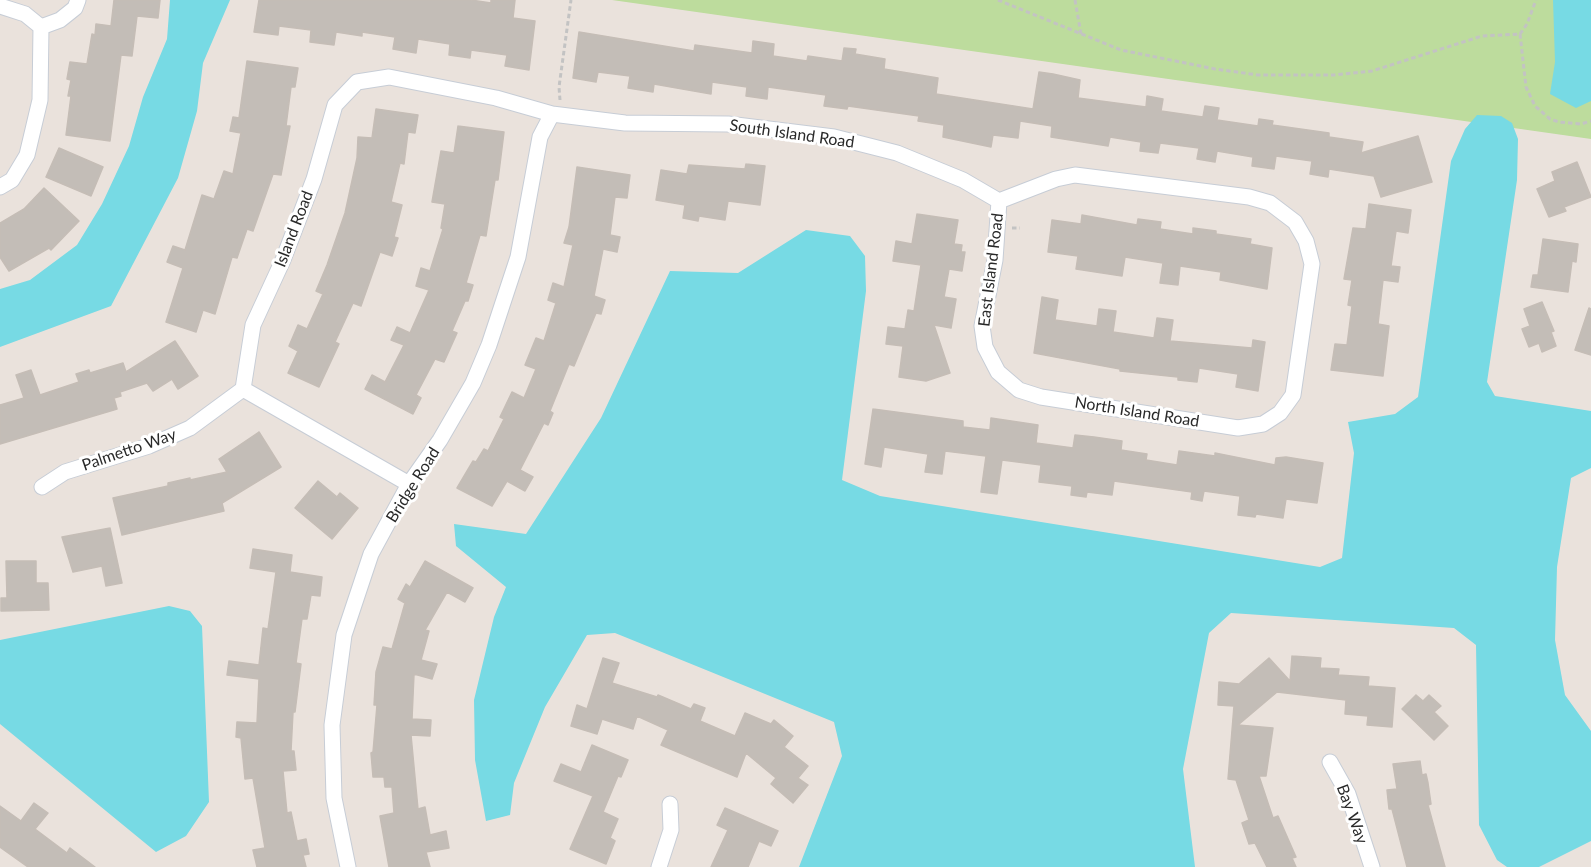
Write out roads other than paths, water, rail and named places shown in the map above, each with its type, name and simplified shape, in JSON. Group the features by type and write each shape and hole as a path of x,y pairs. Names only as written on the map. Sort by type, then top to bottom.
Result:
{"street":[{"path":"41,27 60,20 75,8 78,0"},
{"path":"0,6 25,14 41,27"},
{"path":"6,184 27,154 40,99 41,27"},
{"name":"Island Road","path":"243,389 253,325 283,260 314,179 335,105 357,82 389,77 556,109"},
{"name":"South Island Road","path":"556,109 625,123 728,124 834,137 897,153 963,180 999,201"},
{"name":"Bridge Road","path":"348,867 334,798 332,725 344,635 371,554 409,484 441,441 473,383 489,345 518,257 540,137 556,109"},
{"name":"North Island Road","path":"998,372 1019,390 1041,397 1238,428 1263,424 1280,413 1293,395 1312,264 1306,241 1295,222 1270,203 1249,197 1093,175 1056,179 999,201"},
{"name":"East Island Road","path":"998,372 985,347 982,326 995,260 999,201"},
{"path":"243,389 409,484"},
{"name":"Palmetto Way","path":"42,487 65,472 149,447 190,428 243,389"},
{"name":"Bay Way","path":"1330,762 1348,794 1372,867"},
{"path":"659,867 671,830 670,804"}],"water":[{"path":"170,0 230,0 203,63 197,111 178,178 111,306 0,347 0,289 30,280 77,245 102,204 129,146 143,97 167,39"},
{"path":"1553,0 1591,0 1591,101 1576,108 1550,94 1555,62"},
{"path":"1477,115 1501,116 1512,123 1518,139 1517,180 1487,382 1495,396 1591,411 1591,468 1571,478 1557,567 1555,640 1565,695 1591,731 1591,841 1539,867 1507,867 1497,860 1479,825 1476,645 1454,628 1231,613 1209,633 1183,769 1195,867 799,867 842,756 834,722 615,633 587,635 545,707 514,783 510,815 486,821 475,760 474,700 494,617 506,587 456,546 454,524 526,534 601,418 670,271 738,273 806,230 850,236 865,256 866,291 842,480 880,496 1320,567 1342,558 1354,453 1348,422 1395,414 1418,397 1451,161 1465,129"},
{"path":"169,606 190,611 202,626 209,802 186,836 156,852 0,724 0,640"}]}
